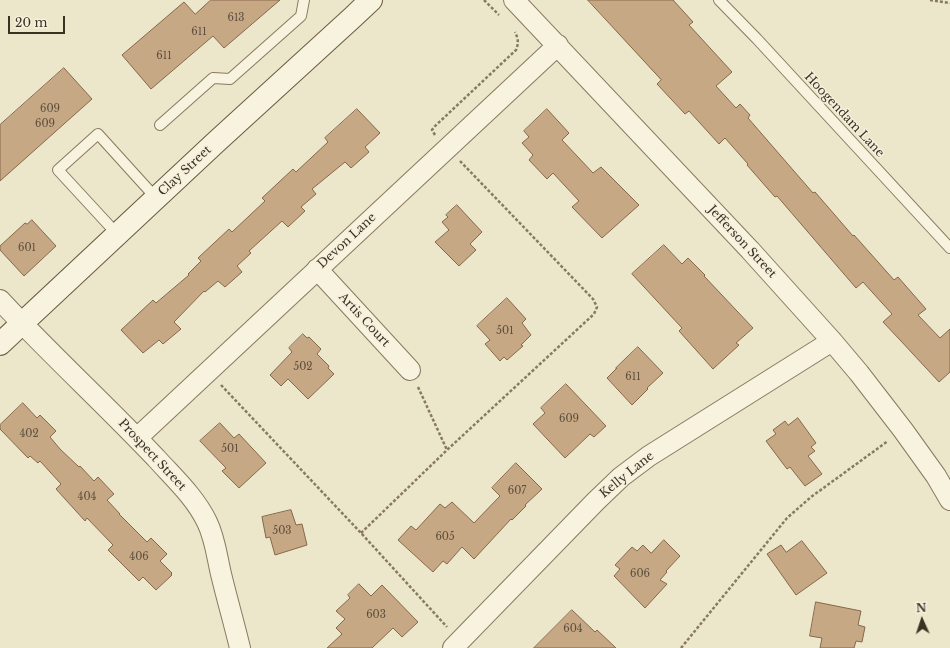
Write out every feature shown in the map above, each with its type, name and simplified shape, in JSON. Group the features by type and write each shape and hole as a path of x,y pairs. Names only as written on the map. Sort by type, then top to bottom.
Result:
{"street":[{"name":"Clay Street","path":"0,344 371,0"},
{"name":"Jefferson Street","path":"514,0 750,250 832,341 903,430 936,476 950,500"},
{"name":"Devon Lane","path":"137,438 558,45"},
{"name":"Artis Court","path":"317,269 410,370"},
{"name":"Prospect Street","path":"0,300 137,438 198,506 213,537 240,648"},
{"name":"Kelly Lane","path":"458,643 596,501 621,478 649,456 832,341"}],"lane":[{"path":"160,125 213,78 230,79 301,16 304,0"},
{"name":"Hoogendam Lane","path":"719,0 758,40 950,248"},
{"path":"117,234 58,170 98,134 156,198"}],"path":[{"path":"484,0 500,16"},
{"path":"930,0 950,3"},
{"path":"361,533 594,314 597,307 593,299 447,148 432,130 434,126 516,50 518,38 516,32 510,27"},
{"path":"410,370 448,450"},
{"path":"208,371 361,533 451,631 458,643"},
{"path":"680,648 787,518 811,498 903,430"}],"building":[{"path":"211,0 280,0 224,48 213,36 151,89 122,55 184,2 195,14"},
{"path":"588,0 673,0 693,22 689,25 732,72 716,86 736,108 740,104 750,115 748,118 813,193 815,192 894,280 898,277 926,309 918,315 940,338 950,329 950,372 939,382 883,322 892,314 863,282 856,288 725,138 719,144 689,111 685,114 657,84 661,80"},
{"path":"64,68 92,99 0,181 0,125"},
{"path":"357,109 380,133 365,147 369,152 351,168 345,162 312,189 316,194 301,207 305,211 288,227 282,221 249,251 251,253 237,266 242,272 225,287 218,281 205,292 204,291 174,322 181,329 163,344 159,340 143,353 121,330 153,300 156,303 189,275 188,274 201,261 198,258 229,229 232,232 265,201 262,198 293,169 296,172 328,142 325,138"},
{"path":"547,109 569,133 562,140 593,173 601,167 639,205 602,238 572,207 579,201 553,173 547,179 529,160 533,155 522,143 529,137 524,131"},
{"path":"457,205 482,232 470,244 476,250 459,266 435,242 449,230 442,222 448,217 446,215"},
{"path":"32,220 56,246 24,276 0,250 0,246 25,223 27,224"},
{"path":"664,245 682,264 688,258 753,328 736,343 739,345 713,369 679,331 682,328 632,274"},
{"path":"507,298 526,319 522,323 531,335 521,345 523,346 507,360 504,357 500,361 485,344 490,340 477,326"},
{"path":"303,334 307,338 309,337 321,349 317,354 329,366 328,368 334,374 308,399 288,379 281,386 270,375 292,352 289,348"},
{"path":"638,347 663,373 632,405 607,378"},
{"path":"566,384 606,426 594,437 590,434 565,458 533,424 545,413 541,408"},
{"path":"23,403 37,418 40,415 56,431 50,437 60,449 79,467 80,466 94,481 98,477 114,494 107,500 119,514 147,542 151,538 167,554 160,561 172,573 172,575 156,590 143,577 139,581 108,550 113,545 87,518 85,521 56,489 61,484 40,461 38,463 30,456 28,458 0,429 0,425"},
{"path":"798,418 816,443 811,447 815,451 808,456 822,474 805,486 790,467 787,469 766,441 776,434 773,430 785,421 788,425"},
{"path":"220,423 234,438 239,434 266,463 239,488 222,471 226,468 200,441"},
{"path":"516,463 542,489 512,520 511,519 474,559 462,547 447,564 443,561 433,572 398,540 411,526 416,530 440,504 445,508 452,502 474,523 500,496 492,488"},
{"path":"291,510 296,525 302,524 307,545 275,555 270,537 266,538 262,517"},
{"path":"664,540 680,556 660,580 667,584 645,608 614,576 620,569 615,565 632,547 637,551 643,545 651,553"},
{"path":"802,541 827,573 796,595 767,554 781,545 786,552"},
{"path":"359,584 371,596 382,585 418,622 402,637 393,628 372,648 327,648 342,634 336,628 345,619 336,611 350,598 348,595"},
{"path":"816,602 861,611 858,625 865,627 862,642 856,641 854,648 820,648 822,638 810,636"},
{"path":"572,610 595,632 597,630 616,648 534,648"}]}
